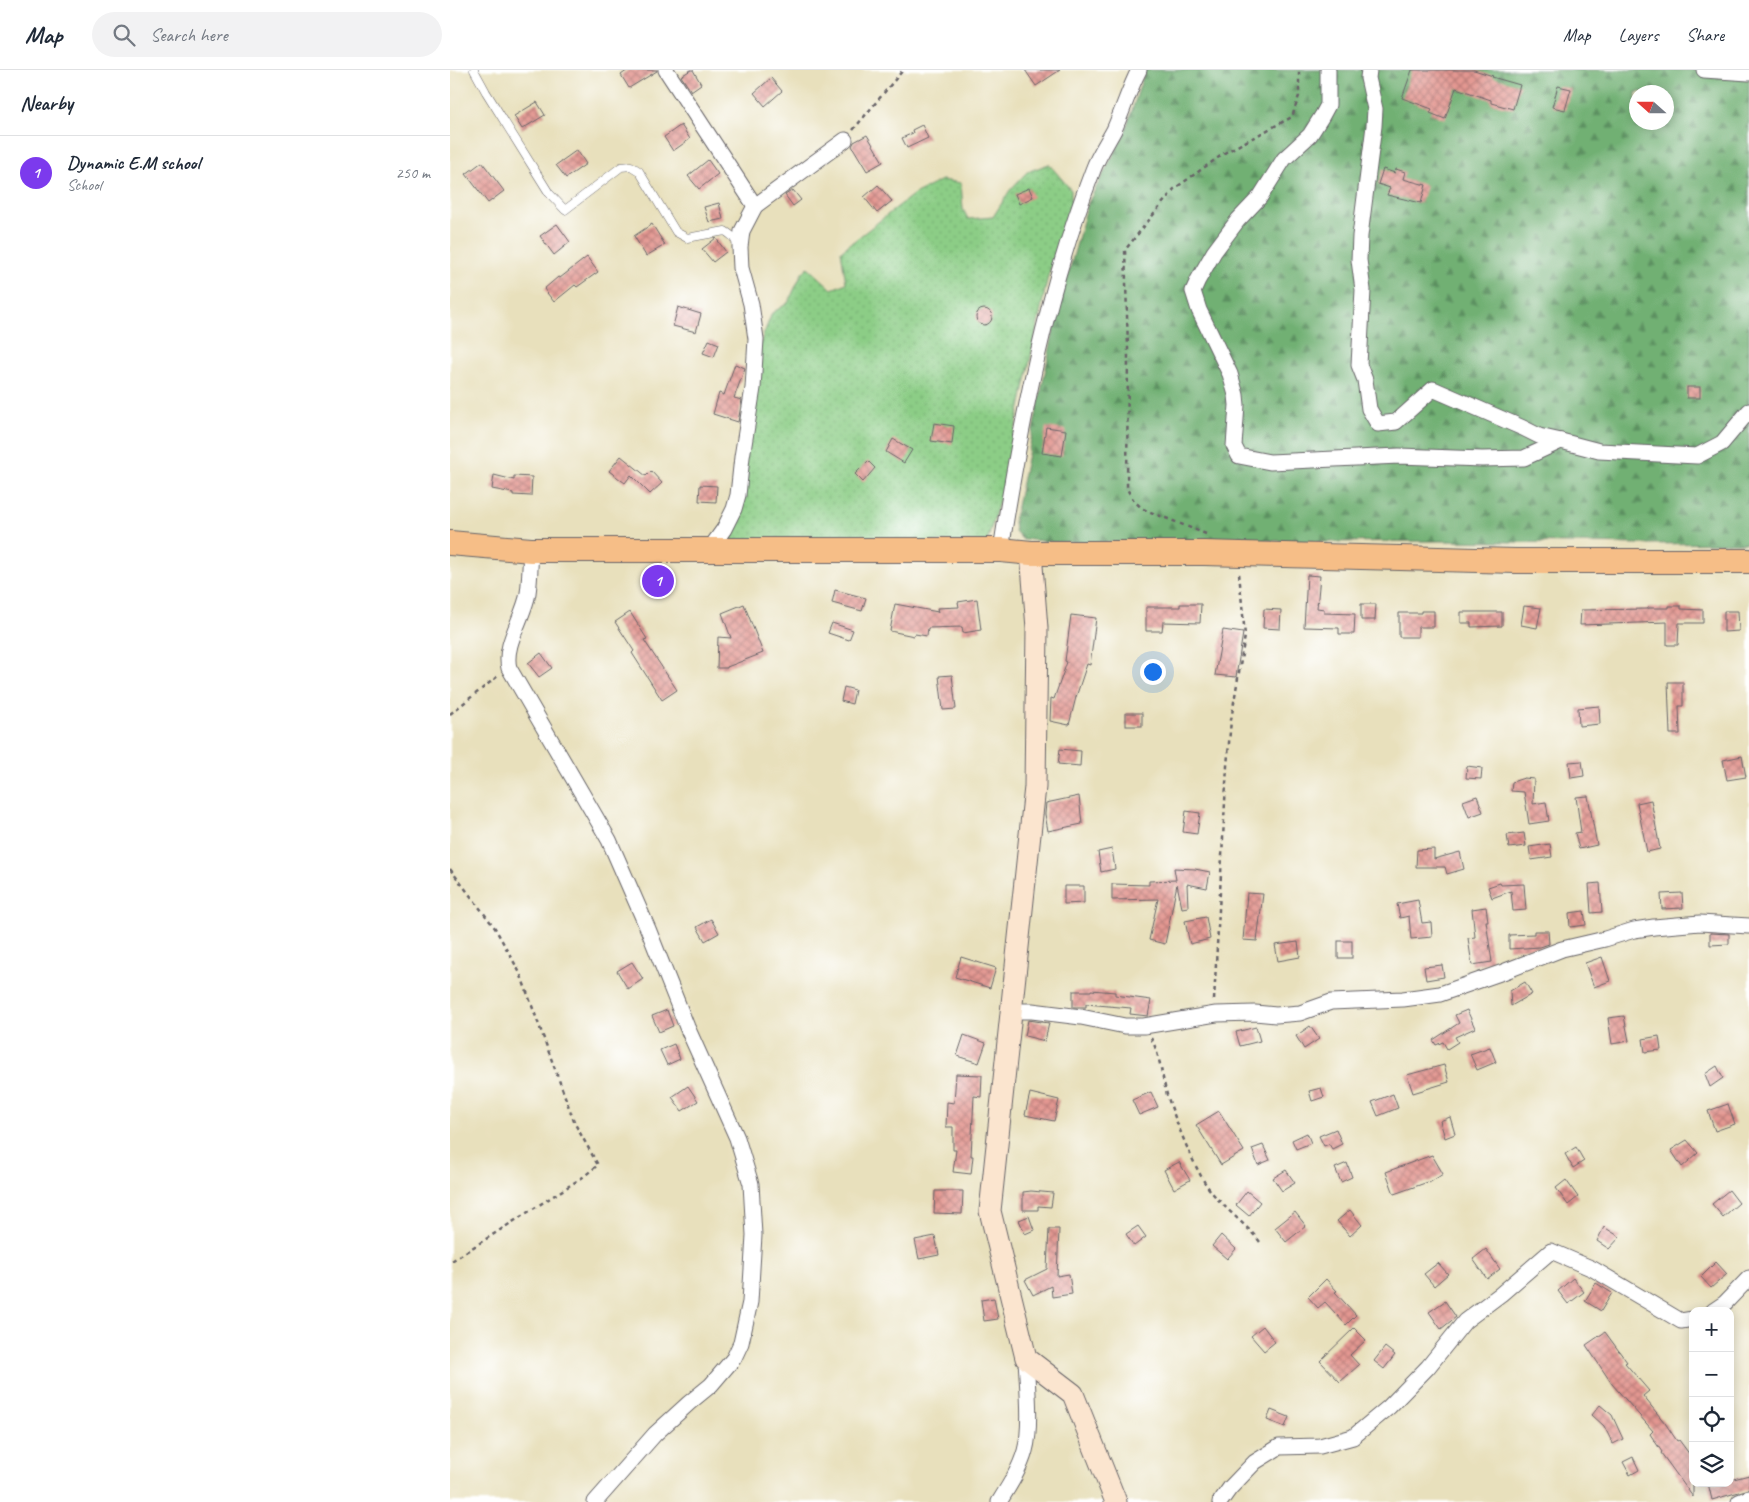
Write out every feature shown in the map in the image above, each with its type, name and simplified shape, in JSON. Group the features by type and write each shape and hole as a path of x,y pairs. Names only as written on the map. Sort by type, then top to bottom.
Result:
{"main road":[{"path":"450,543 531,550 1001,550 1031,553 1238,554 1516,561 1749,561"}],"street":[{"path":"666,70 755,206"},
{"path":"1001,550 1018,444 1038,352 1066,248 1093,168 1114,130 1139,70"},
{"path":"1328,70 1328,105 1322,116 1310,135 1284,159 1260,197 1238,220 1214,252 1198,280 1194,292 1199,310 1230,374 1236,395 1234,446 1239,456 1270,462 1399,456 1482,460 1524,458 1561,441"},
{"path":"1369,70 1368,78 1375,109 1360,236 1359,260 1363,290 1359,364 1365,380 1369,409 1378,424 1396,422 1433,389 1539,436 1599,451 1697,456 1722,443 1749,411"},
{"path":"1704,70 1749,73"},
{"path":"709,550 724,529 738,496 753,388 756,339 751,304 741,268 740,247 742,230 755,206 845,140"},
{"path":"531,550 528,594 510,644 507,660 509,668 609,840 648,929 687,1027 737,1138 751,1184 754,1235 750,1302 741,1343 734,1358 711,1385 688,1402 655,1434 596,1502"},
{"path":"999,1502 1012,1480 1025,1451 1028,1434 1026,1358 990,1211 1035,787 1037,628 1031,553"},
{"path":"1012,1011 1032,1011 1080,1017 1125,1026 1144,1026 1216,1014 1255,1013 1276,1015 1300,1013 1331,1002 1403,999 1440,994 1562,949 1654,926 1700,923 1749,926"},
{"path":"1220,1502 1230,1488 1255,1462 1279,1447 1320,1446 1353,1438 1390,1407 1428,1367 1465,1321 1501,1294 1551,1251 1593,1269 1681,1321 1689,1320"},
{"path":"1719,1307 1749,1278"},
{"path":"1026,1358 1072,1394 1116,1502"},
{"path":"1739,1502 1749,1498"}],"lane":[{"path":"474,70 549,193 565,210 621,167 631,166 639,171 676,232 687,238 725,231 736,241 741,268"}],"path":[{"path":"845,140 903,70"},
{"path":"1207,535 1143,509 1134,501 1127,489 1128,348 1125,250 1174,189 1226,152 1292,116 1299,96 1299,70"},
{"path":"1216,1014 1214,1003 1216,943 1227,766 1231,720 1246,636 1238,554"},
{"path":"450,714 509,668"},
{"path":"450,869 495,928 520,973 575,1124 598,1165 450,1262"},
{"path":"1144,1026 1153,1043 1168,1097 1200,1176 1216,1198 1249,1228 1260,1242"}],"green space":[{"path":"1145,70 1749,70 1749,543 1321,542 1214,539 1165,542 1053,542 1022,539 1015,531 1014,521 1057,315 1088,203 1124,135"},
{"path":"1049,164 1071,190 1071,210 1048,276 1003,488 987,542 727,541 761,341 772,313 788,303 802,273 808,267 832,289 846,283 841,251 914,194 942,180 961,183 963,209 968,219 993,217 1010,190 1027,172"}],"building":[{"path":"628,70 657,71 629,88 621,75"},
{"path":"693,70 701,84 691,91 681,76"},
{"path":"1025,70 1060,70 1036,86"},
{"path":"1412,70 1474,70 1520,85 1513,109 1491,103 1491,100 1456,88 1445,119 1430,113 1432,109 1402,98"},
{"path":"771,78 782,91 765,106 754,93"},
{"path":"1558,86 1571,89 1565,110 1552,107"},
{"path":"537,102 545,115 522,129 514,116"},
{"path":"681,125 690,139 673,151 664,137"},
{"path":"922,125 928,138 907,148 902,138 913,133 912,130"},
{"path":"867,135 883,162 867,171 852,146 854,142"},
{"path":"577,150 586,164 566,178 556,165"},
{"path":"708,160 718,174 699,189 688,176"},
{"path":"482,162 504,191 488,203 466,174"},
{"path":"1383,169 1395,173 1396,169 1405,172 1403,179 1426,185 1421,203 1387,195 1390,188 1378,184"},
{"path":"878,185 892,201 877,213 864,197"},
{"path":"1029,188 1033,197 1019,204 1015,194"},
{"path":"793,190 801,200 793,206 785,195"},
{"path":"719,203 723,219 709,222 704,207"},
{"path":"557,224 570,242 554,255 540,236"},
{"path":"652,224 665,245 646,256 634,236"},
{"path":"716,238 726,252 713,262 702,249"},
{"path":"587,257 598,272 577,287 575,285 554,302 544,289"},
{"path":"678,307 701,314 696,332 673,326"},
{"path":"984,309 990,311 992,317 990,323 984,325 978,323 976,317 978,311"},
{"path":"709,340 719,344 714,357 703,353"},
{"path":"735,364 745,368 734,398 742,400 738,422 713,414 719,393 724,395"},
{"path":"1687,387 1700,387 1700,398 1687,398"},
{"path":"934,423 954,426 952,444 931,441"},
{"path":"1046,427 1066,430 1062,456 1042,453"},
{"path":"893,439 912,450 904,463 886,452"},
{"path":"621,456 646,476 651,471 662,483 650,494 631,475 625,483 609,471"},
{"path":"868,461 875,468 863,482 855,474"},
{"path":"494,475 514,480 514,476 532,477 531,496 513,495 513,493 492,489"},
{"path":"700,485 717,486 716,502 699,501"},
{"path":"1307,575 1320,576 1317,608 1324,609 1324,613 1355,614 1354,634 1339,634 1339,628 1304,627"},
{"path":"835,590 866,598 862,611 832,603"},
{"path":"977,599 981,630 963,633 962,627 928,628 927,636 915,634 914,636 890,631 895,604 938,612 937,608 959,607 958,602"},
{"path":"744,604 763,653 727,668 717,668 718,637 731,638 722,613"},
{"path":"1180,604 1201,604 1200,623 1163,622 1162,631 1146,631 1146,607 1180,607"},
{"path":"1361,604 1376,604 1375,620 1361,620"},
{"path":"1524,606 1541,608 1537,628 1521,625"},
{"path":"1669,606 1681,606 1681,609 1703,610 1703,623 1679,623 1678,645 1667,645 1667,622 1580,625 1581,610 1648,609 1669,608"},
{"path":"1264,609 1281,610 1280,629 1263,628"},
{"path":"1421,611 1434,611 1434,627 1418,627 1418,637 1399,637 1399,613 1421,613"},
{"path":"1724,611 1738,611 1739,631 1724,632"},
{"path":"630,612 647,639 644,640 677,690 662,700 615,622"},
{"path":"1461,612 1502,612 1502,626 1471,627 1471,623 1461,623"},
{"path":"1071,615 1096,618 1090,665 1087,664 1069,725 1050,721 1051,698 1054,699 1067,662 1065,661"},
{"path":"832,623 853,630 849,640 828,633"},
{"path":"1223,630 1243,633 1236,677 1215,675"},
{"path":"541,653 552,668 539,677 528,663"},
{"path":"952,675 956,709 943,710 939,676"},
{"path":"1668,682 1683,682 1683,706 1679,706 1680,734 1670,734"},
{"path":"844,687 855,690 852,704 841,701"},
{"path":"1599,706 1600,724 1579,726 1578,708"},
{"path":"1126,713 1142,713 1142,726 1126,726"},
{"path":"1060,749 1081,751 1080,766 1058,764"},
{"path":"1742,756 1746,777 1727,780 1723,760"},
{"path":"1582,761 1584,776 1571,778 1569,762"},
{"path":"1467,766 1482,768 1481,779 1466,778"},
{"path":"1524,778 1534,779 1533,804 1546,802 1549,821 1529,824 1524,792 1511,791 1512,782"},
{"path":"1079,796 1082,824 1048,831 1045,814 1046,803"},
{"path":"1477,796 1483,812 1469,817 1463,801"},
{"path":"1588,796 1597,845 1579,849 1575,833 1581,832 1576,797"},
{"path":"1651,800 1660,849 1647,852 1637,803"},
{"path":"1186,811 1200,813 1197,834 1183,832"},
{"path":"1524,833 1526,846 1509,848 1507,835"},
{"path":"1550,844 1552,857 1531,860 1529,847"},
{"path":"1112,849 1115,869 1101,872 1098,852"},
{"path":"1434,849 1434,859 1460,852 1464,869 1447,874 1445,867 1416,867 1417,850"},
{"path":"1174,868 1210,872 1207,888 1187,884 1188,907 1182,908 1177,884 1165,944 1149,940 1158,899 1112,900 1112,884 1149,885 1149,881 1176,880"},
{"path":"1500,883 1501,885 1524,884 1526,910 1513,911 1511,891 1492,898 1488,887"},
{"path":"1600,883 1602,912 1591,913 1589,884"},
{"path":"1064,886 1084,886 1084,903 1064,904"},
{"path":"1247,893 1263,894 1257,941 1243,940"},
{"path":"1682,893 1683,908 1662,909 1661,894"},
{"path":"1418,900 1422,923 1431,922 1432,937 1411,939 1409,916 1400,918 1397,904"},
{"path":"1486,907 1488,921 1486,921 1492,962 1472,965 1468,938 1475,937 1472,909"},
{"path":"1584,911 1586,925 1570,927 1569,913"},
{"path":"1206,917 1210,939 1190,944 1185,921"},
{"path":"711,919 719,933 705,941 697,927"},
{"path":"1534,931 1548,931 1549,944 1540,947 1509,949 1509,935 1534,934"},
{"path":"1710,933 1729,934 1729,944 1710,945"},
{"path":"1338,941 1352,941 1352,958 1338,958"},
{"path":"1298,942 1300,957 1278,961 1275,945"},
{"path":"961,957 996,968 990,988 955,977"},
{"path":"1602,957 1610,981 1594,987 1585,963"},
{"path":"632,962 643,979 628,989 617,971"},
{"path":"1442,965 1444,977 1426,980 1424,967"},
{"path":"1525,982 1532,994 1511,1006 1510,991"},
{"path":"1073,991 1115,992 1115,995 1151,1000 1148,1016 1130,1014 1131,1008 1086,1004 1086,1007 1073,1007"},
{"path":"667,1010 673,1026 659,1032 652,1016"},
{"path":"1467,1010 1475,1028 1455,1037 1458,1042 1447,1049 1443,1042 1436,1045 1433,1040 1459,1023 1455,1015"},
{"path":"1624,1016 1629,1041 1612,1044 1608,1018"},
{"path":"1028,1020 1049,1023 1045,1041 1025,1036"},
{"path":"1310,1026 1319,1039 1304,1049 1296,1036"},
{"path":"1256,1027 1260,1041 1240,1046 1236,1032"},
{"path":"964,1035 986,1043 979,1063 957,1056"},
{"path":"1659,1036 1661,1050 1645,1052 1643,1039"},
{"path":"674,1044 680,1059 667,1065 660,1050"},
{"path":"1490,1047 1496,1062 1477,1070 1470,1054"},
{"path":"1444,1065 1449,1082 1413,1093 1407,1075"},
{"path":"1717,1066 1723,1078 1710,1087 1705,1074"},
{"path":"956,1074 982,1075 981,1097 974,1096 971,1174 953,1172 956,1150 953,1150 953,1127 946,1127 947,1102 954,1103"},
{"path":"688,1086 698,1101 682,1111 672,1097"},
{"path":"1321,1088 1324,1097 1312,1101 1309,1091"},
{"path":"1151,1092 1158,1107 1139,1115 1132,1100"},
{"path":"1030,1093 1059,1100 1054,1121 1025,1115"},
{"path":"1393,1094 1398,1108 1378,1116 1372,1102"},
{"path":"1728,1104 1735,1124 1715,1131 1708,1111"},
{"path":"1219,1111 1244,1151 1221,1165 1196,1125"},
{"path":"1450,1117 1455,1134 1445,1138 1440,1121"},
{"path":"1336,1129 1342,1144 1332,1149 1329,1144 1324,1146 1319,1136"},
{"path":"1307,1133 1311,1143 1296,1149 1292,1140"},
{"path":"1687,1140 1698,1153 1682,1167 1671,1150"},
{"path":"1263,1145 1270,1160 1258,1165 1252,1149"},
{"path":"1576,1147 1584,1161 1573,1168 1565,1154"},
{"path":"1432,1155 1443,1174 1429,1183 1394,1194 1386,1172"},
{"path":"1179,1162 1190,1180 1174,1189 1164,1170"},
{"path":"1347,1163 1352,1177 1341,1182 1335,1168"},
{"path":"1286,1170 1295,1183 1282,1191 1273,1178"},
{"path":"1566,1180 1578,1197 1568,1205 1556,1188"},
{"path":"1729,1190 1739,1203 1723,1217 1712,1204"},
{"path":"935,1191 963,1191 962,1214 934,1213"},
{"path":"1247,1191 1260,1202 1249,1216 1236,1205"},
{"path":"1023,1192 1053,1193 1051,1207 1038,1206 1038,1210 1023,1210"},
{"path":"1350,1210 1362,1225 1350,1236 1337,1221"},
{"path":"1295,1212 1306,1226 1286,1242 1275,1228"},
{"path":"1029,1216 1034,1230 1025,1234 1019,1220"},
{"path":"1138,1226 1146,1237 1134,1246 1126,1234"},
{"path":"1604,1227 1620,1237 1609,1249 1597,1241"},
{"path":"1049,1229 1059,1229 1057,1276 1069,1274 1072,1294 1052,1297 1051,1286 1033,1295 1025,1280 1047,1269"},
{"path":"1221,1235 1236,1249 1227,1259 1212,1246"},
{"path":"935,1236 939,1255 919,1259 915,1240"},
{"path":"1486,1249 1500,1269 1487,1279 1473,1259"},
{"path":"1716,1262 1727,1274 1711,1288 1701,1277"},
{"path":"1438,1263 1448,1274 1434,1286 1424,1274"},
{"path":"1573,1278 1584,1292 1568,1304 1558,1291"},
{"path":"1326,1279 1356,1315 1346,1325 1325,1302 1318,1308 1308,1297"},
{"path":"1596,1283 1612,1293 1601,1311 1585,1301"},
{"path":"994,1298 998,1319 984,1321 981,1300"},
{"path":"1445,1301 1456,1317 1441,1329 1429,1312"},
{"path":"1263,1326 1275,1342 1264,1351 1251,1336"},
{"path":"1354,1328 1366,1340 1350,1355 1359,1365 1340,1382 1320,1361"},
{"path":"1605,1332 1627,1362 1625,1363 1649,1391 1643,1396 1677,1441 1679,1440 1689,1454 1689,1487 1693,1487 1693,1497 1661,1453 1650,1434 1653,1431 1612,1384 1586,1345"},
{"path":"1385,1347 1395,1355 1384,1369 1374,1361"},
{"path":"1600,1405 1612,1415 1623,1439 1613,1444 1604,1426 1592,1415"},
{"path":"1271,1410 1289,1417 1285,1427 1267,1420"},
{"path":"1633,1457 1639,1470 1630,1475 1623,1462"},
{"path":"1749,1475 1749,1489 1712,1500 1709,1487 1734,1487 1734,1479"}],"place":[{"name":"Dynamic E.M school","path":"658,581"}]}
